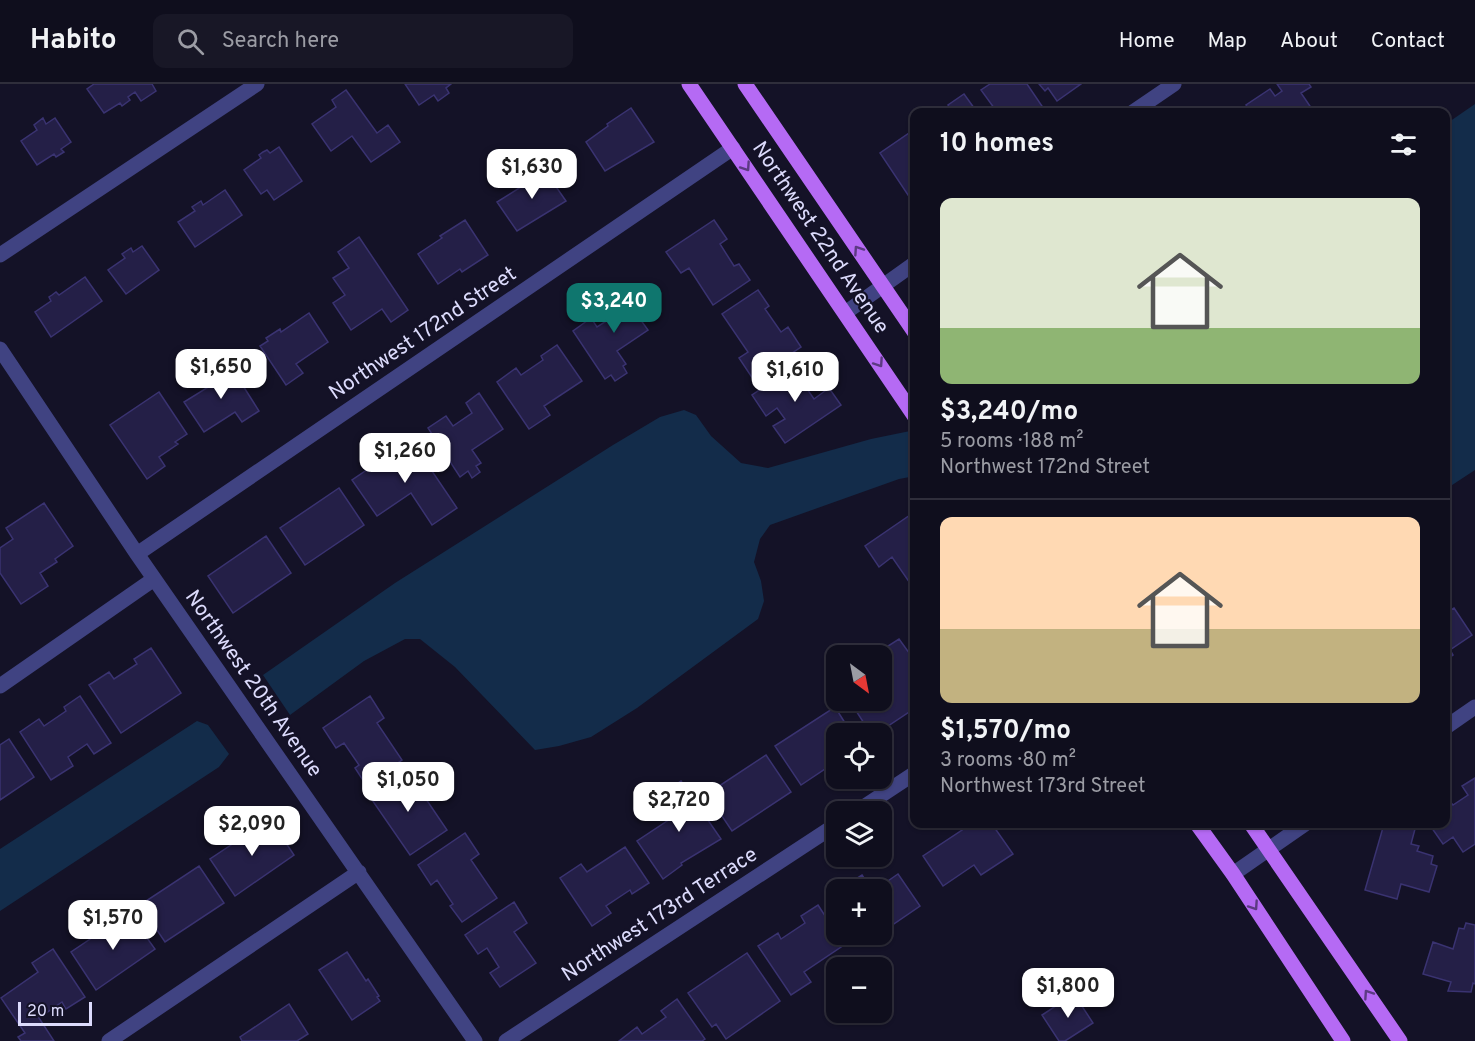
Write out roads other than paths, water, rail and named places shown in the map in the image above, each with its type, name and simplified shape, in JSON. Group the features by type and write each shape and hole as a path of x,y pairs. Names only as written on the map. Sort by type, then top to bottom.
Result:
{"main road":[{"name":"Northwest 22nd Avenue","path":"689,84 910,410"},
{"name":"Northwest 22nd Avenue","path":"745,84 910,326"},
{"path":"1200,828 1233,874 1343,1041"},
{"path":"1254,828 1400,1041"}],"street":[{"path":"0,255 257,84"},
{"path":"1139,108 1174,84"},
{"name":"Northwest 172nd Street","path":"136,554 733,148"},
{"path":"845,313 910,266"},
{"name":"Northwest 20th Avenue","path":"0,349 136,554 476,1041"},
{"path":"0,686 154,579"},
{"path":"1450,724 1475,707"},
{"path":"872,801 910,775"},
{"path":"1233,874 1299,828"},
{"name":"Northwest 173rd Terrace","path":"506,1041 826,831"},
{"path":"109,1041 359,872"}],"water":[{"path":"1475,104 1475,470 1450,486 1450,121"},
{"path":"684,410 696,415 711,436 741,463 768,468 871,439 910,431 910,477 770,525 760,539 754,562 761,581 764,601 758,619 637,708 591,737 535,750 455,667 420,639 405,639 364,661 290,715 263,675 395,583 660,417"},
{"path":"197,721 208,725 229,754 219,767 0,911 0,849"}]}
